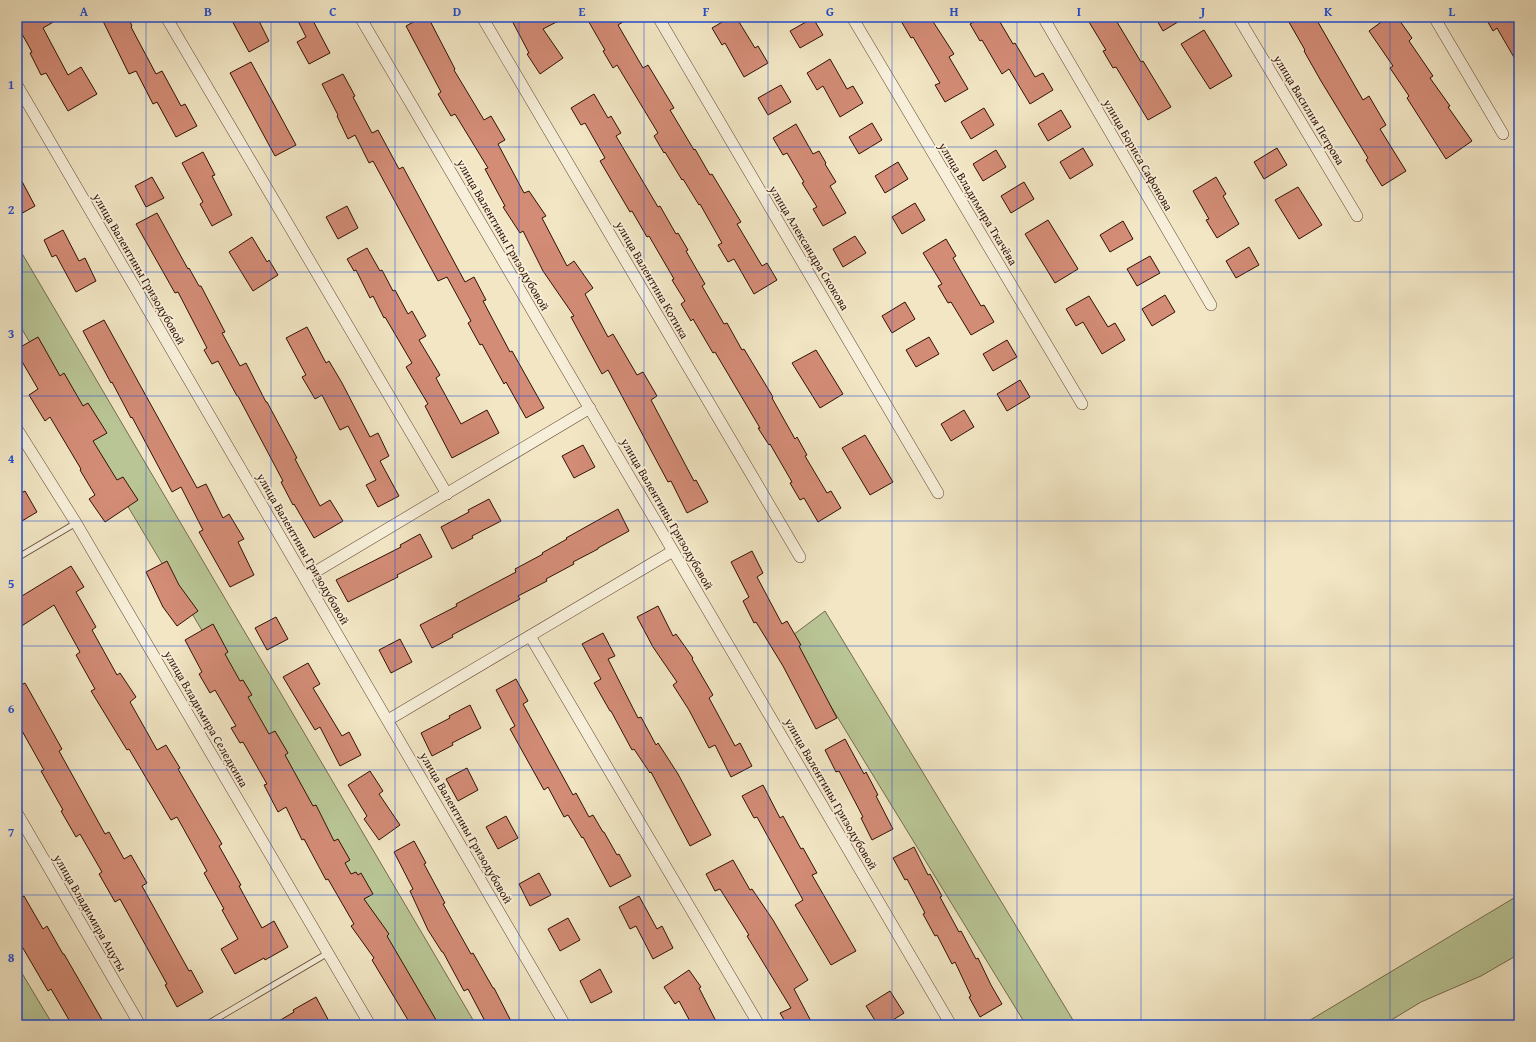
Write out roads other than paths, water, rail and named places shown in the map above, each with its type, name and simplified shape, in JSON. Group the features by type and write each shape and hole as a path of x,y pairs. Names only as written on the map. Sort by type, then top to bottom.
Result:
{"street":[{"path":"166,17 447,494"},
{"name":"улица Валентины Гризодубовой","path":"360,17 951,1025"},
{"name":"улица Валентина Котика","path":"482,17 800,557"},
{"name":"улица Александра Скокова","path":"658,17 938,493"},
{"name":"улица Владимира Ткачёва","path":"852,17 1082,404"},
{"name":"улица Бориса Сафонова","path":"1043,17 1210,305"},
{"name":"улица Василия Петрова","path":"1238,17 1357,216"},
{"path":"1434,17 1503,134"},
{"name":"улица Валентины Гризодубовой","path":"17,85 565,1025"},
{"path":"305,578 590,408"},
{"name":"улица Владимира Селедкина","path":"17,428 76,523 370,1025"},
{"path":"388,720 673,551"},
{"path":"530,636 759,1025"},
{"name":"улица Владимира Ацуты","path":"17,813 140,1025"}],"lane":[{"path":"17,558 76,523"},
{"path":"206,1025 328,953"}]}
